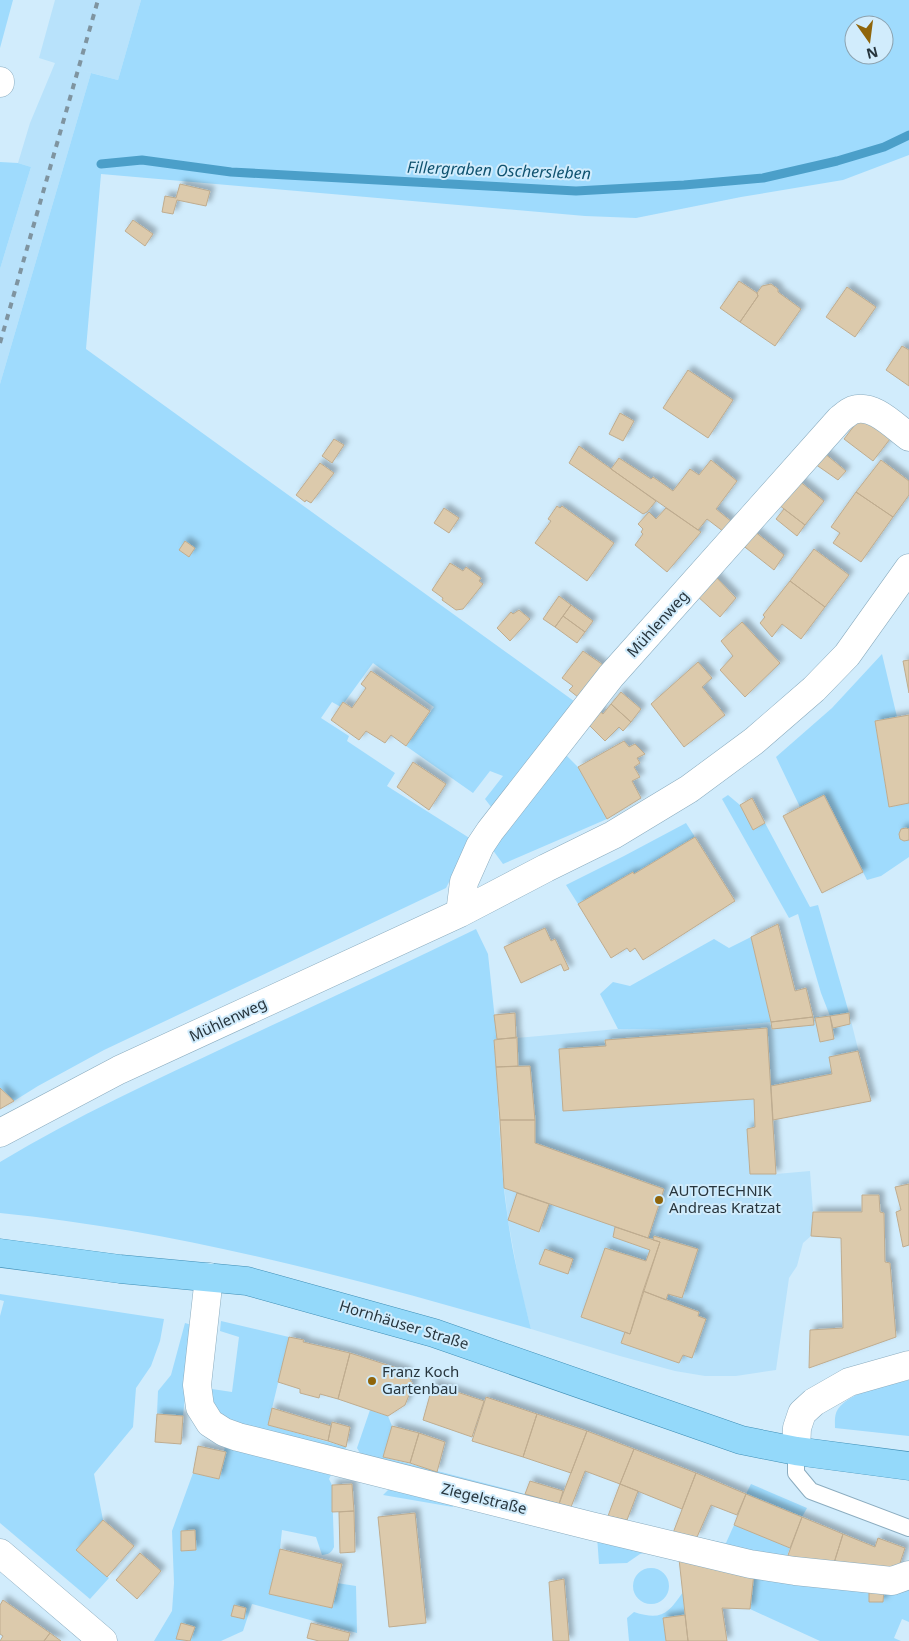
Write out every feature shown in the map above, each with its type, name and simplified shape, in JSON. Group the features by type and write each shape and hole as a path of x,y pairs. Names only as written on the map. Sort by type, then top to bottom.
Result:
{"main road":[{"name":"Hornhäuser Straße","path":"0,1253 120,1270 247,1281 434,1333 741,1440 796,1451 909,1466"}],"street":[{"name":"Mühlenweg","path":"460,913 464,882 480,846 490,831 611,676 840,419 852,410 866,408 878,413 909,436"},
{"name":"Mühlenweg","path":"0,1133 119,1070 460,913 613,835 689,789 754,741 814,689 846,655 909,568"},
{"name":"Ziegelstraße","path":"209,1277 197,1385 200,1407 210,1423 224,1432 257,1442 750,1564 795,1571 892,1581 909,1574"},
{"path":"796,1451 797,1428 802,1413 814,1402 849,1382 909,1366"},
{"path":"0,1553 103,1641"}],"lane":[{"path":"796,1451 796,1473 812,1491 909,1528"}],"shaded area":[{"path":"0,0 13,0 0,48"},
{"path":"55,0 141,0 118,80 80,70 91,73 0,384 0,269 31,167 18,163 30,123 55,63 39,58"},
{"path":"141,0 909,0 909,155 843,180 741,197 636,218 585,216 101,174 86,349 578,704 495,812 485,799 503,776 490,771 473,793 406,746 434,707 373,663 341,707 332,702 321,718 349,736 347,741 395,773 387,786 471,839 446,888 104,1050 14,1101 0,1088 0,384 91,73 118,80"},
{"path":"0,162 18,163 31,167 0,269"},
{"path":"882,654 897,717 875,721 889,807 909,803 909,857 881,876 867,880 824,795 800,807 776,757 832,708"},
{"path":"564,753 578,767 607,819 503,864 492,849"},
{"path":"728,795 740,805 753,829 765,823 810,907 818,905 849,1013 830,1016 821,993 798,914 789,918 722,799"},
{"path":"686,823 695,837 634,874 633,872 578,904 566,885 624,856"},
{"path":"476,929 488,954 497,1039 494,1040 505,1198 515,1261 531,1329 400,1292 202,1244 68,1221 0,1213 0,1162 116,1099"},
{"path":"751,937 771,1022 683,1030 618,1029 600,994 613,982 630,986 714,939 729,948"},
{"name":"AUTOTECHNIK Andreas Kratzat","path":"849,1013 871,1101 773,1120 776,1174 810,1171 813,1212 811,1236 803,1243 797,1266 789,1278 776,1370 736,1376 705,1376 675,1371 531,1329 520,1287 508,1220 502,1168 494,1040 618,1029 683,1030"},
{"path":"0,1294 164,1319 160,1341 151,1366 136,1388 133,1427 94,1474 103,1520 76,1550 109,1578 90,1599 0,1523 0,1316 4,1301 0,1300"},
{"path":"221,1321 289,1337 268,1425 346,1447 344,1454 264,1434 211,1413 212,1389 232,1392 239,1337 220,1331"},
{"path":"185,1323 192,1325 183,1416 157,1414 158,1391 171,1375"},
{"path":"909,1380 909,1436 835,1428 837,1411 844,1403 861,1393"},
{"path":"370,1410 388,1416 392,1426 383,1457 673,1533 726,1543 734,1525 790,1548 784,1564 363,1458 357,1448"},
{"path":"226,1441 332,1473 329,1479 332,1485 333,1549 329,1553 322,1555 316,1537 282,1530 280,1549 269,1594 331,1608 337,1583 356,1586 357,1633 252,1604 243,1631 221,1641 154,1641 172,1611 174,1583 172,1531 193,1473 219,1479"},
{"path":"751,1484 807,1508 802,1517 746,1494"},
{"path":"390,1488 452,1499 453,1507 383,1495"},
{"path":"597,1536 650,1552 640,1554 627,1563 599,1564"},
{"path":"651,1568 658,1569 664,1573 668,1579 668,1593 664,1599 658,1603 651,1604 644,1603 638,1599 634,1593 633,1586 634,1579 638,1573 644,1569"},
{"path":"754,1573 909,1588 909,1622 902,1619 894,1638 901,1641 820,1641 750,1609"},
{"path":"683,1592 685,1615 663,1618 666,1641 629,1641 627,1618 634,1612 651,1616 663,1614 673,1606"}],"building":[{"path":"180,184 210,191 206,206 177,200 173,214 162,212 165,196 176,198"},
{"path":"133,220 153,234 145,246 125,231"},
{"path":"739,281 757,293 758,296 740,322 720,308"},
{"path":"771,284 778,289 778,292 801,309 775,346 740,322 758,296 757,293 762,286"},
{"path":"847,287 876,307 855,337 826,317"},
{"path":"902,346 909,350 909,386 886,370"},
{"path":"688,370 733,400 708,438 663,408"},
{"path":"620,413 634,421 623,441 609,434"},
{"path":"861,417 890,439 873,461 844,439"},
{"path":"334,439 344,445 332,463 322,456"},
{"path":"579,446 656,501 647,512 643,514 569,463"},
{"path":"824,453 846,471 838,480 815,464"},
{"path":"619,458 651,479 653,477 673,491 690,469 699,475 711,460 737,481 716,509 732,522 724,532 707,519 698,530 611,469"},
{"path":"881,460 909,481 909,495 893,517 856,492"},
{"path":"320,463 334,473 311,503 306,500 305,502 296,495"},
{"path":"798,480 824,501 805,525 779,505"},
{"path":"856,492 893,517 861,562 833,543 840,533 831,527"},
{"path":"557,506 560,508 562,506 614,543 587,581 535,543 551,521 548,519"},
{"path":"444,508 459,518 449,533 434,523"},
{"path":"666,508 701,532 667,572 635,545 643,534 641,532 643,529 638,524 649,512 656,519"},
{"path":"784,509 805,525 797,536 776,519"},
{"path":"754,531 784,555 774,570 741,544"},
{"path":"185,541 195,548 189,557 179,550"},
{"path":"814,549 849,575 825,607 790,581"},
{"path":"450,563 463,571 466,567 481,578 479,581 483,584 463,609 456,610 432,590"},
{"path":"714,575 736,598 720,617 696,595"},
{"path":"790,581 825,607 801,639 782,624 772,637 760,623 765,617 763,615"},
{"path":"559,596 571,605 555,627 543,619"},
{"path":"571,605 593,621 585,632 563,616"},
{"path":"519,610 530,619 510,641 497,628 511,612 513,614"},
{"path":"563,616 585,632 577,643 555,627"},
{"path":"742,622 780,663 745,697 720,670 733,656 721,641"},
{"path":"583,651 609,669 583,701 569,690 573,686 562,678"},
{"path":"909,660 909,693 903,661"},
{"path":"698,662 712,678 702,687 725,715 684,747 651,704"},
{"path":"371,671 430,711 406,746 391,735 385,743 366,731 359,740 331,720 343,702 352,708 366,688 361,684"},
{"path":"621,692 641,709 631,722 611,704"},
{"path":"611,704 631,722 623,731 619,727 605,741 587,723 598,710 603,714"},
{"path":"909,715 909,803 889,807 875,721"},
{"path":"624,741 629,747 635,744 645,754 637,758 640,763 634,767 640,777 632,781 641,798 607,819 578,767"},
{"path":"413,762 446,784 429,810 397,787"},
{"path":"824,795 863,872 822,893 783,816"},
{"path":"752,798 765,823 753,830 740,805"},
{"path":"901,829 909,829 909,840 904,841 900,839 899,834"},
{"path":"695,837 735,901 643,960 635,948 630,952 627,948 611,958 578,904 633,872 634,874"},
{"path":"778,924 795,991 806,988 813,1017 771,1022 751,937"},
{"path":"545,928 551,941 555,939 569,969 564,971 561,964 521,983 504,947"},
{"path":"515,1013 516,1038 497,1039 494,1015"},
{"path":"849,1013 850,1024 833,1028 830,1016"},
{"path":"830,1016 834,1039 820,1042 815,1018"},
{"path":"813,1017 814,1025 772,1029 771,1022"},
{"path":"767,1028 776,1174 750,1174 747,1129 755,1127 754,1099 563,1111 559,1049 606,1046 605,1040"},
{"path":"517,1037 518,1066 496,1067 494,1040"},
{"path":"858,1051 871,1101 773,1120 771,1086 832,1074 829,1057"},
{"path":"530,1066 535,1120 500,1120 496,1067"},
{"path":"0,1088 14,1101 0,1109"},
{"path":"500,1120 535,1120 535,1143 664,1189 648,1238 504,1188"},
{"path":"909,1184 909,1245 903,1247 896,1212 901,1210 895,1187"},
{"path":"517,1193 549,1204 539,1232 508,1220"},
{"path":"862,1195 879,1195 880,1212 884,1213 885,1262 890,1263 896,1337 809,1368 810,1330 843,1328 841,1238 811,1236 813,1212 862,1212"},
{"path":"615,1227 660,1242 630,1334 581,1317 605,1248 646,1261 650,1250 613,1237"},
{"path":"654,1236 698,1249 682,1298 668,1294 666,1300 643,1291 660,1242 653,1240"},
{"path":"545,1249 573,1259 568,1274 539,1264"},
{"path":"643,1291 699,1312 698,1316 706,1319 692,1358 683,1355 679,1363 621,1343 625,1332 630,1334"},
{"path":"289,1337 350,1353 338,1399 320,1394 319,1398 300,1393 300,1389 278,1382"},
{"path":"350,1353 406,1371 413,1385 405,1405 388,1416 338,1399"},
{"path":"433,1384 484,1401 472,1437 423,1420"},
{"path":"486,1397 537,1414 523,1457 472,1441"},
{"path":"272,1408 331,1426 328,1441 268,1425"},
{"path":"157,1414 183,1416 181,1444 155,1442"},
{"path":"537,1414 587,1431 571,1473 523,1457"},
{"path":"332,1422 350,1427 346,1447 328,1441"},
{"path":"392,1426 419,1433 410,1463 383,1457"},
{"path":"587,1431 634,1449 620,1484 585,1471 571,1507 559,1504"},
{"path":"419,1433 445,1442 437,1472 410,1463"},
{"path":"198,1446 226,1452 219,1479 193,1473"},
{"path":"634,1449 696,1473 682,1509 620,1484"},
{"path":"696,1473 746,1494 737,1515 711,1505 697,1537 673,1533"},
{"path":"530,1481 563,1491 559,1504 525,1494"},
{"path":"352,1484 354,1511 332,1512 332,1485"},
{"path":"620,1484 638,1491 627,1520 608,1516"},
{"path":"746,1494 802,1517 790,1548 734,1525"},
{"path":"354,1511 355,1552 340,1553 339,1512"},
{"path":"415,1513 426,1623 389,1627 378,1517"},
{"path":"802,1517 843,1534 834,1563 787,1558"},
{"path":"103,1520 134,1546 107,1577 76,1550"},
{"path":"195,1530 196,1550 181,1551 181,1531"},
{"path":"843,1534 875,1547 878,1538 905,1548 898,1569 834,1563"},
{"path":"280,1549 342,1564 332,1608 269,1594"},
{"path":"140,1553 161,1571 137,1599 116,1580"},
{"path":"679,1559 754,1573 750,1609 722,1608 727,1641 688,1641"},
{"path":"564,1579 569,1641 553,1641 549,1582"},
{"path":"869,1590 884,1590 883,1602 869,1602"},
{"path":"3,1600 50,1633 44,1641 0,1641 3,1636 0,1634 0,1605"},
{"path":"234,1605 246,1608 244,1619 231,1616"},
{"path":"685,1615 688,1641 666,1641 663,1618"},
{"path":"181,1623 195,1627 190,1641 176,1639"},
{"path":"311,1623 350,1633 348,1641 319,1641 307,1638"},
{"path":"50,1633 61,1641 44,1641"}],"waterway":[{"name":"Fillergraben Oschersleben","path":"101,164 142,160 231,172 576,191 684,185 763,178 837,161 884,147 909,135"}],"railway":[{"path":"0,343 98,0"}],"place":[{"name":"AUTOTECHNIK Andreas Kratzat","path":"659,1200"},
{"name":"Franz Koch Gartenbau","path":"372,1381"}]}
